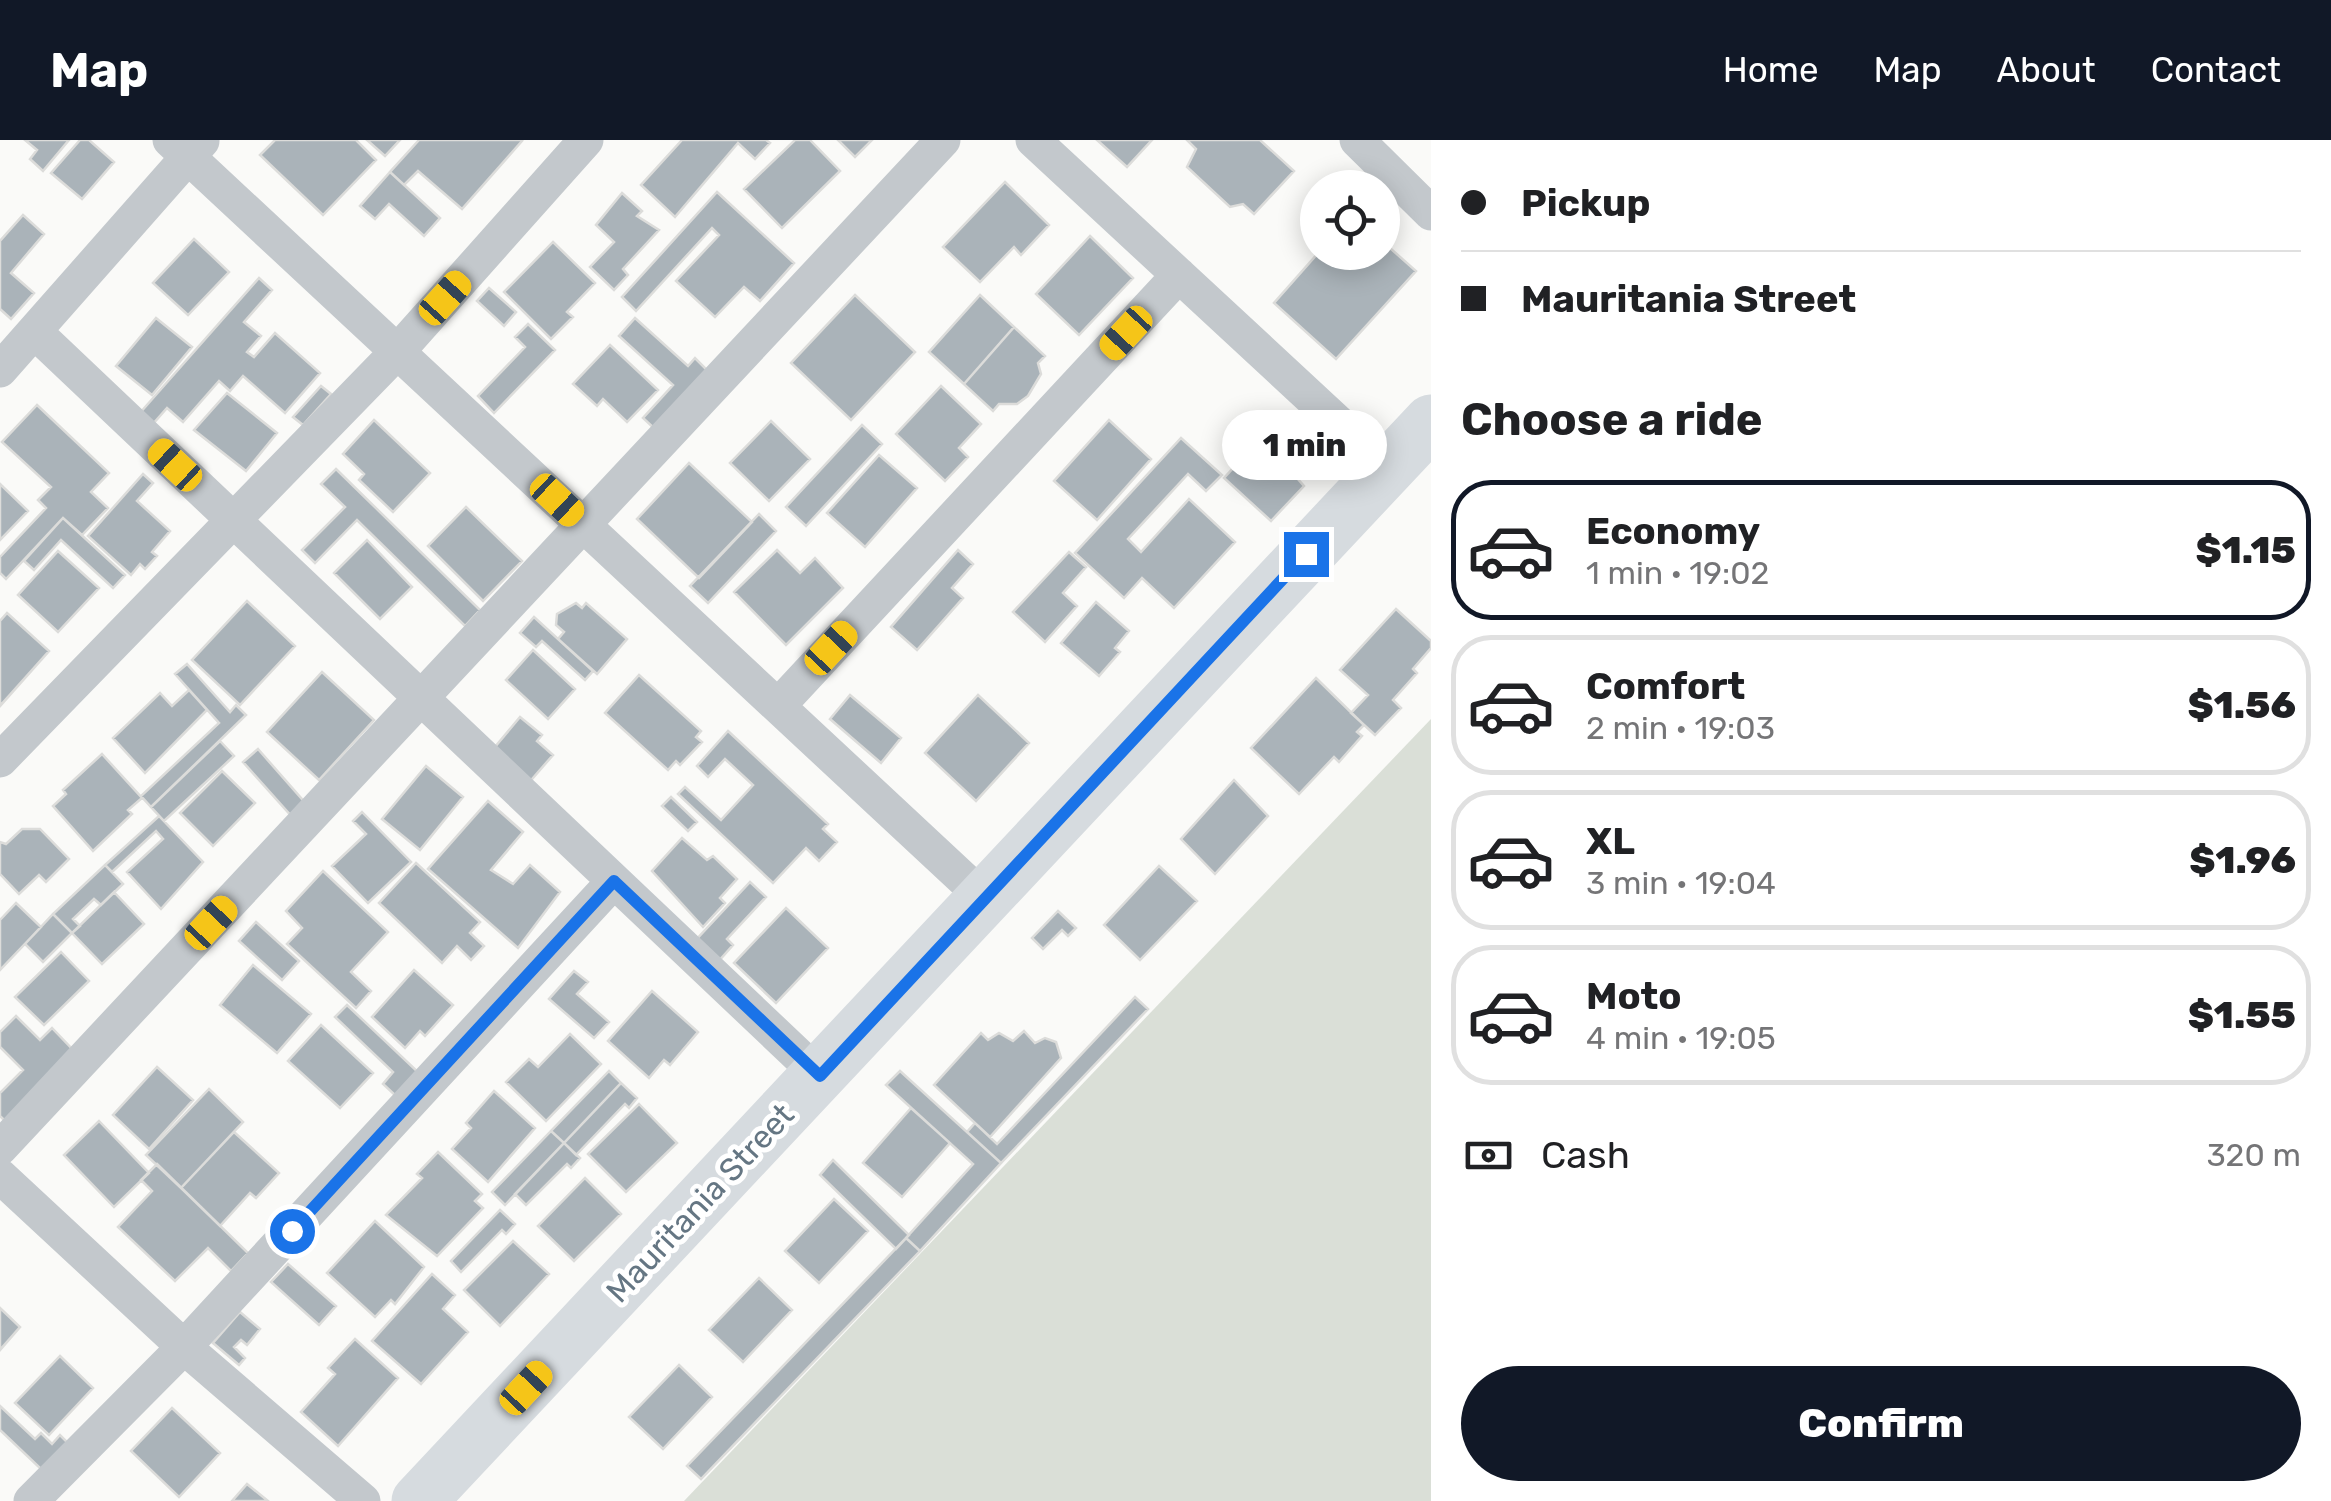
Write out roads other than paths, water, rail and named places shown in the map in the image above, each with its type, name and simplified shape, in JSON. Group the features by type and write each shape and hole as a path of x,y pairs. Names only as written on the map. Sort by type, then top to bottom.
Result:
{"main road":[{"name":"Mauritania Street","path":"419,1501 1431,422"}],"street":[{"path":"0,760 231,518 398,351 586,140"},
{"path":"0,1148 943,140"},
{"path":"1032,140 1387,468"},
{"path":"1357,140 1431,212"},
{"path":"0,370 187,145 398,351 986,900"},
{"path":"778,706 1179,276"},
{"path":"35,332 820,1076"},
{"path":"31,1501 184,1347 614,881"},
{"path":"0,1176 184,1347 362,1501"}]}
